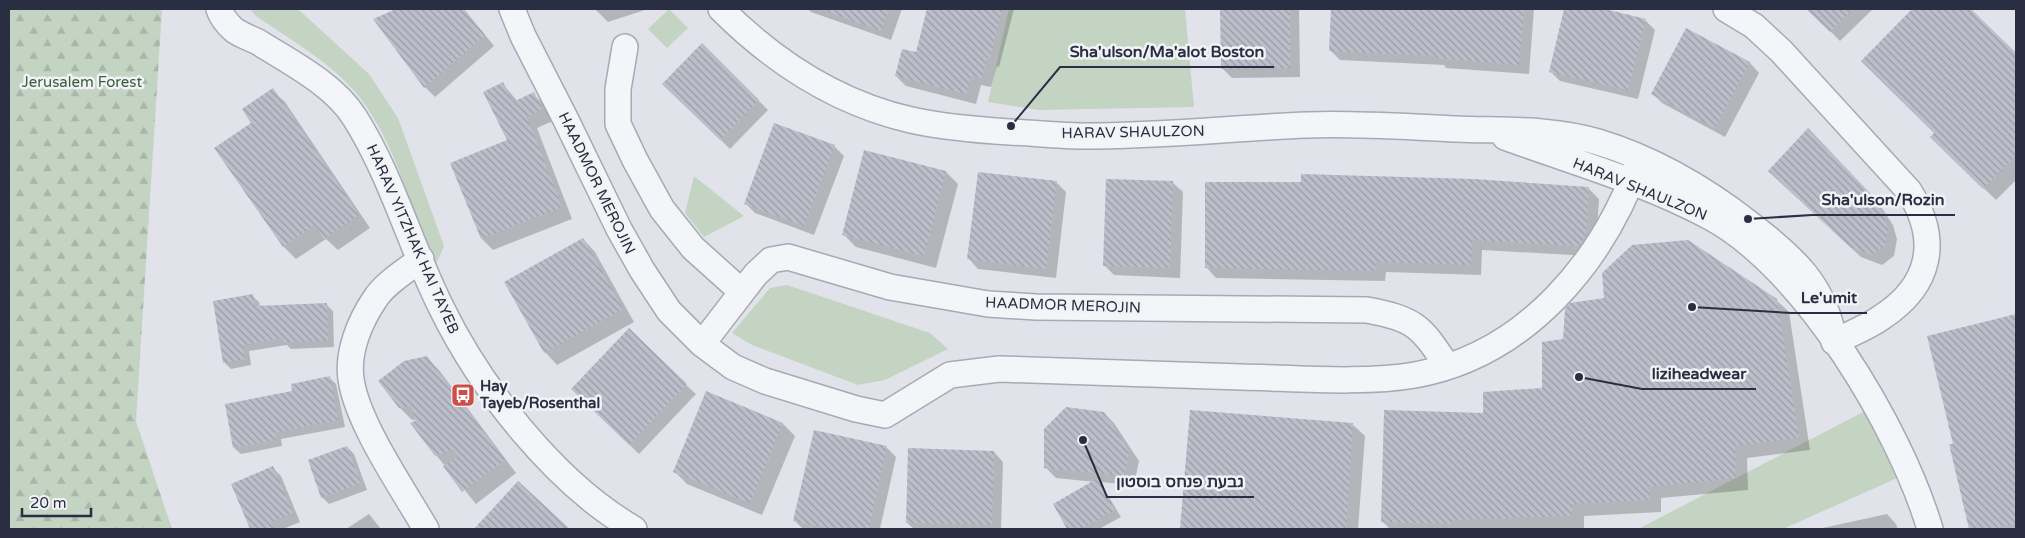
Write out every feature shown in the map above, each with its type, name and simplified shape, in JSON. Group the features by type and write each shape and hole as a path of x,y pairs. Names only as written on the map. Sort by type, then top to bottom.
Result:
{"street":[{"name":"HARAV YITZHAK HAI TAYEB","path":"219,9 220,14 234,30 313,78 336,95 353,114 375,149 440,306 466,355 502,405 536,446 576,485 620,521 634,529"},
{"name":"HAADMOR MEROJIN","path":"512,9 523,36 566,118 619,229 668,311 702,344 734,367 765,381 885,416 950,375 999,369 1306,379 1379,378 1414,375 1470,359 1510,338 1544,310 1574,278 1600,242 1632,182 1640,158"},
{"name":"HARAV SHAULZON","path":"721,9 752,39 787,66 835,93 912,120 948,126 1083,136 1310,125 1543,131 1597,142 1640,158 1706,193 1780,248 1797,265 1823,301 1828,312 1834,342"},
{"path":"1726,9 1754,26 1781,52 1909,191 1920,209 1928,246 1926,266 1917,283 1904,300 1880,319 1834,342"},
{"path":"625,47 618,89 618,124 635,160 662,208 693,248 742,292"},
{"name":"HARAV SHAULZON","path":"1489,130 1632,182 1711,217 1741,237 1769,261 1791,284 1834,342 1880,413 1901,457 1930,529"},
{"name":"HAADMOR MEROJIN","path":"702,344 756,274 771,260 788,257 890,287 988,304 1036,307 1367,310 1393,315 1412,323 1427,335 1447,366"},
{"path":"421,259 386,287 375,299 358,330 351,360 351,379 362,418 426,529"}],"green space":[{"name":"Jerusalem Forest","path":"9,9 162,9 136,421 172,529 9,529"},
{"path":"250,9 298,9 369,74 398,118 444,246 433,271 395,160 374,118 361,99 350,86 325,64 256,16"},
{"path":"669,9 688,28 667,48 648,29"},
{"path":"1009,9 1185,9 1194,107 1039,110 988,102"},
{"path":"694,176 744,216 704,237 685,213"},
{"path":"787,285 930,333 948,349 885,380 858,385 752,345 732,333 770,288"},
{"path":"1867,410 1904,475 1783,529 1638,529"}],"building":[{"path":"396,9 463,9 485,35 424,88 373,19"},
{"path":"825,9 889,9 881,31 825,11"},
{"path":"927,9 1002,9 990,58 987,57 982,78 971,76 966,94 895,76 902,49 916,52"},
{"path":"1220,9 1290,9 1290,68 1221,69"},
{"path":"1331,9 1524,9 1519,65 1435,58 1435,56 1329,51"},
{"path":"1564,9 1605,9 1646,19 1628,90 1549,72"},
{"path":"1806,9 1853,9 1830,32"},
{"path":"1912,9 1971,9 2016,53 2016,155 1983,189 1930,137 1934,133 1861,61"},
{"path":"1686,28 1750,62 1715,128 1651,94"},
{"path":"702,43 759,100 720,140 662,84"},
{"path":"503,82 513,102 534,92 542,109 527,117 562,207 481,239 450,163 507,140 483,92"},
{"path":"273,88 359,215 324,239 315,225 283,247 214,148 251,123 242,109"},
{"path":"774,123 835,145 804,226 744,204"},
{"path":"1808,128 1870,193 1884,214 1888,229 1885,246 1872,255 1850,247 1768,171"},
{"path":"864,150 946,171 924,256 842,235"},
{"path":"978,172 1057,181 1046,269 967,259"},
{"path":"1301,174 1474,179 1589,187 1586,236 1579,246 1472,240 1471,265 1376,262 1375,271 1205,268 1205,182 1301,182"},
{"path":"1106,179 1173,181 1170,268 1103,266"},
{"path":"583,238 623,309 544,353 504,282"},
{"path":"1688,240 1777,299 1799,438 1735,446 1736,478 1649,487 1650,500 1572,504 1572,516 1452,520 1452,524 1381,522 1384,410 1483,413 1483,392 1542,388 1542,342 1563,339 1565,309 1570,303 1604,298 1602,273 1632,245"},
{"path":"253,294 255,306 327,303 328,341 283,342 283,338 243,345 245,359 223,363 213,301"},
{"path":"2016,314 2016,523 1991,529 1969,529 1949,444 1953,444 1927,336"},
{"path":"629,328 687,384 629,445 571,389"},
{"path":"427,356 505,460 462,492 443,466 457,457 454,449 435,456 410,423 415,421 411,406 399,408 378,381 404,361"},
{"path":"330,376 338,420 275,433 276,440 233,448 225,404 292,391 291,384"},
{"path":"706,391 783,423 750,503 673,472"},
{"path":"1066,407 1104,412 1129,451 1124,476 1044,468 1044,429"},
{"path":"1190,410 1353,423 1346,529 1180,529"},
{"path":"814,430 887,446 869,529 830,529 793,521"},
{"path":"347,446 361,483 321,498 308,460"},
{"path":"908,448 994,451 992,525 906,523"},
{"path":"273,466 293,513 271,522 274,529 250,529 231,484"},
{"path":"1098,478 1115,510 1081,529 1067,529 1053,504"},
{"path":"518,481 543,504 570,529 474,529"}],"place":[{"name":"Sha'ulson/Ma'alot Boston","path":"1011,126"},
{"name":"Sha'ulson/Rozin","path":"1748,219"},
{"name":"Le'umit","path":"1692,307"},
{"name":"liziheadwear","path":"1579,377"},
{"name":"Hay Tayeb/Rosenthal","path":"463,395"},
{"name":"גבעת פנחס בוסטון","path":"1083,440"}]}
